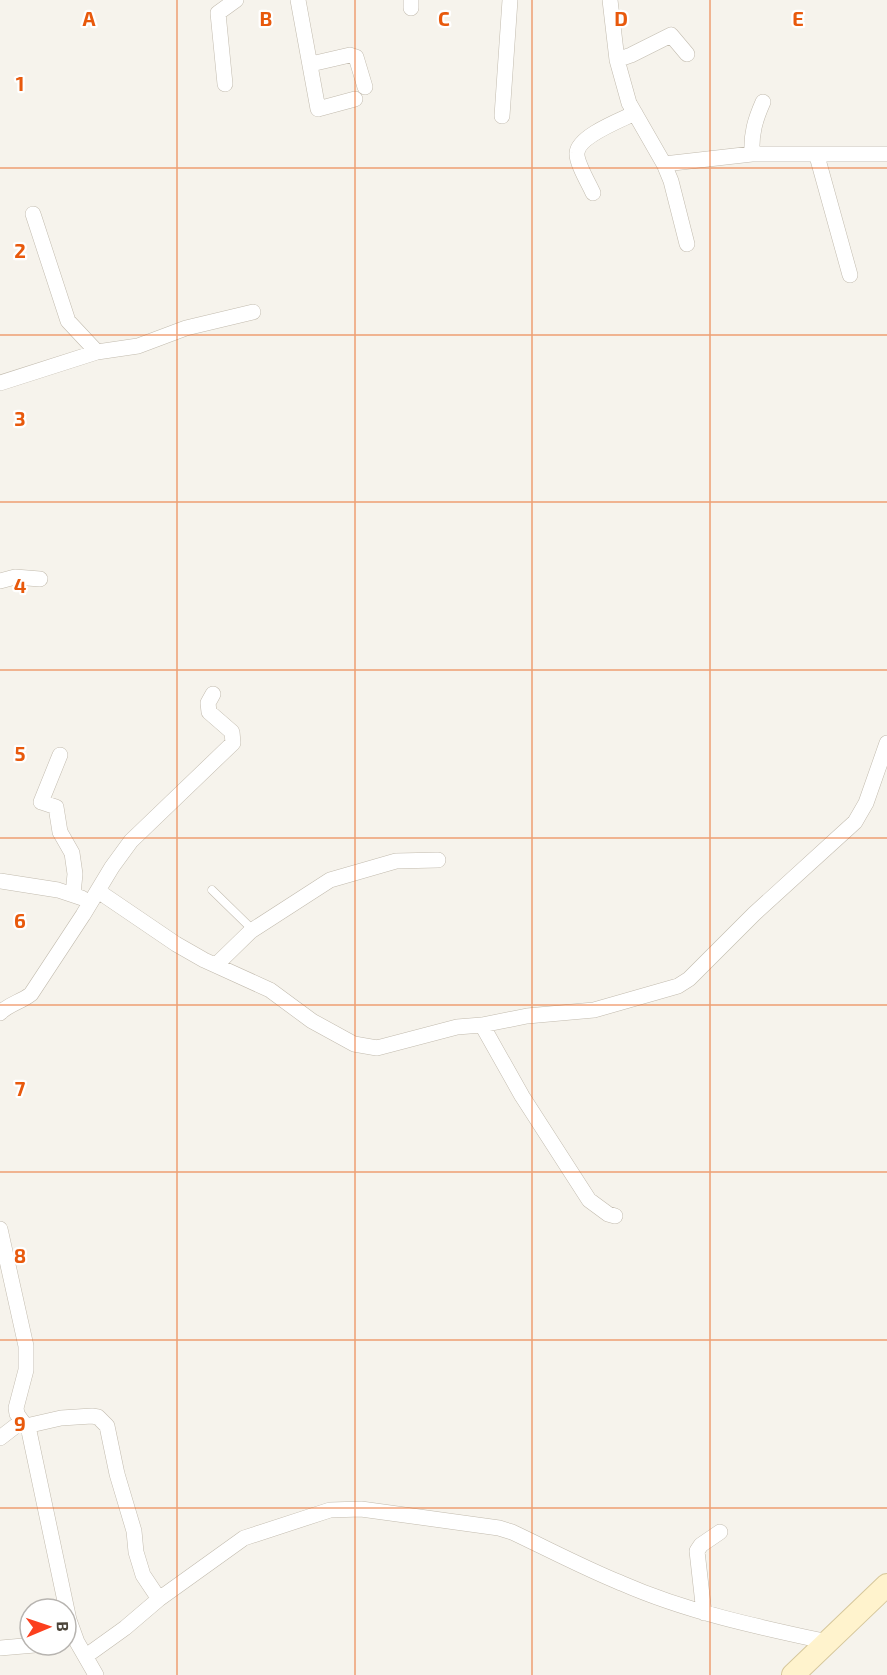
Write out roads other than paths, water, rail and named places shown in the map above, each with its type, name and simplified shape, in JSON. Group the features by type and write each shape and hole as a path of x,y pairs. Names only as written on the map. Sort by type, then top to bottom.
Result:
{"street":[{"path":"225,84 218,13 236,0"},
{"path":"298,0 318,109 355,99"},
{"path":"502,116 510,0"},
{"path":"610,0 617,60 629,103 664,164 687,244"},
{"path":"617,60 671,35 687,54"},
{"path":"311,64 350,55 356,57 365,87"},
{"path":"752,154 751,138 754,122 763,102"},
{"path":"593,193 578,160 577,152 581,143 591,135 635,113"},
{"path":"664,164 752,154 817,156 887,154"},
{"path":"817,156 850,275"},
{"path":"33,214 68,321 97,352"},
{"path":"0,383 97,352 138,346 186,328 253,312"},
{"path":"0,581 15,577 39,579"},
{"path":"2,1007 24,1000 31,994 131,841 233,743 232,732 209,712 208,703 213,694"},
{"path":"0,881 94,896 216,966 270,990 312,1021 354,1044 377,1048 457,1027 482,1025 527,1016 594,1010 666,991 689,979 754,914 855,822 866,803 887,742"},
{"path":"60,755 41,802 56,807 60,832 72,853 75,874 73,894"},
{"path":"216,966 253,930 330,880 396,861 438,860"},
{"path":"482,1025 522,1096 589,1200 608,1214 615,1216"},
{"path":"0,1232 26,1346 26,1370 16,1408 29,1431 64,1597"},
{"path":"0,1438 24,1423 54,1419 92,1416 98,1417 107,1426 117,1474 134,1532 136,1552 143,1575 159,1599"},
{"path":"86,1656 159,1599 244,1538 330,1510 345,1508 499,1528 513,1532 622,1584 704,1613 751,1626 828,1642"},
{"path":"704,1613 697,1551 701,1545 720,1532"},
{"path":"793,1675 887,1585"},
{"path":"0,1648 18,1646"},
{"path":"78,1648 86,1656 96,1675"}],"lane":[{"path":"212,890 253,930"}]}
